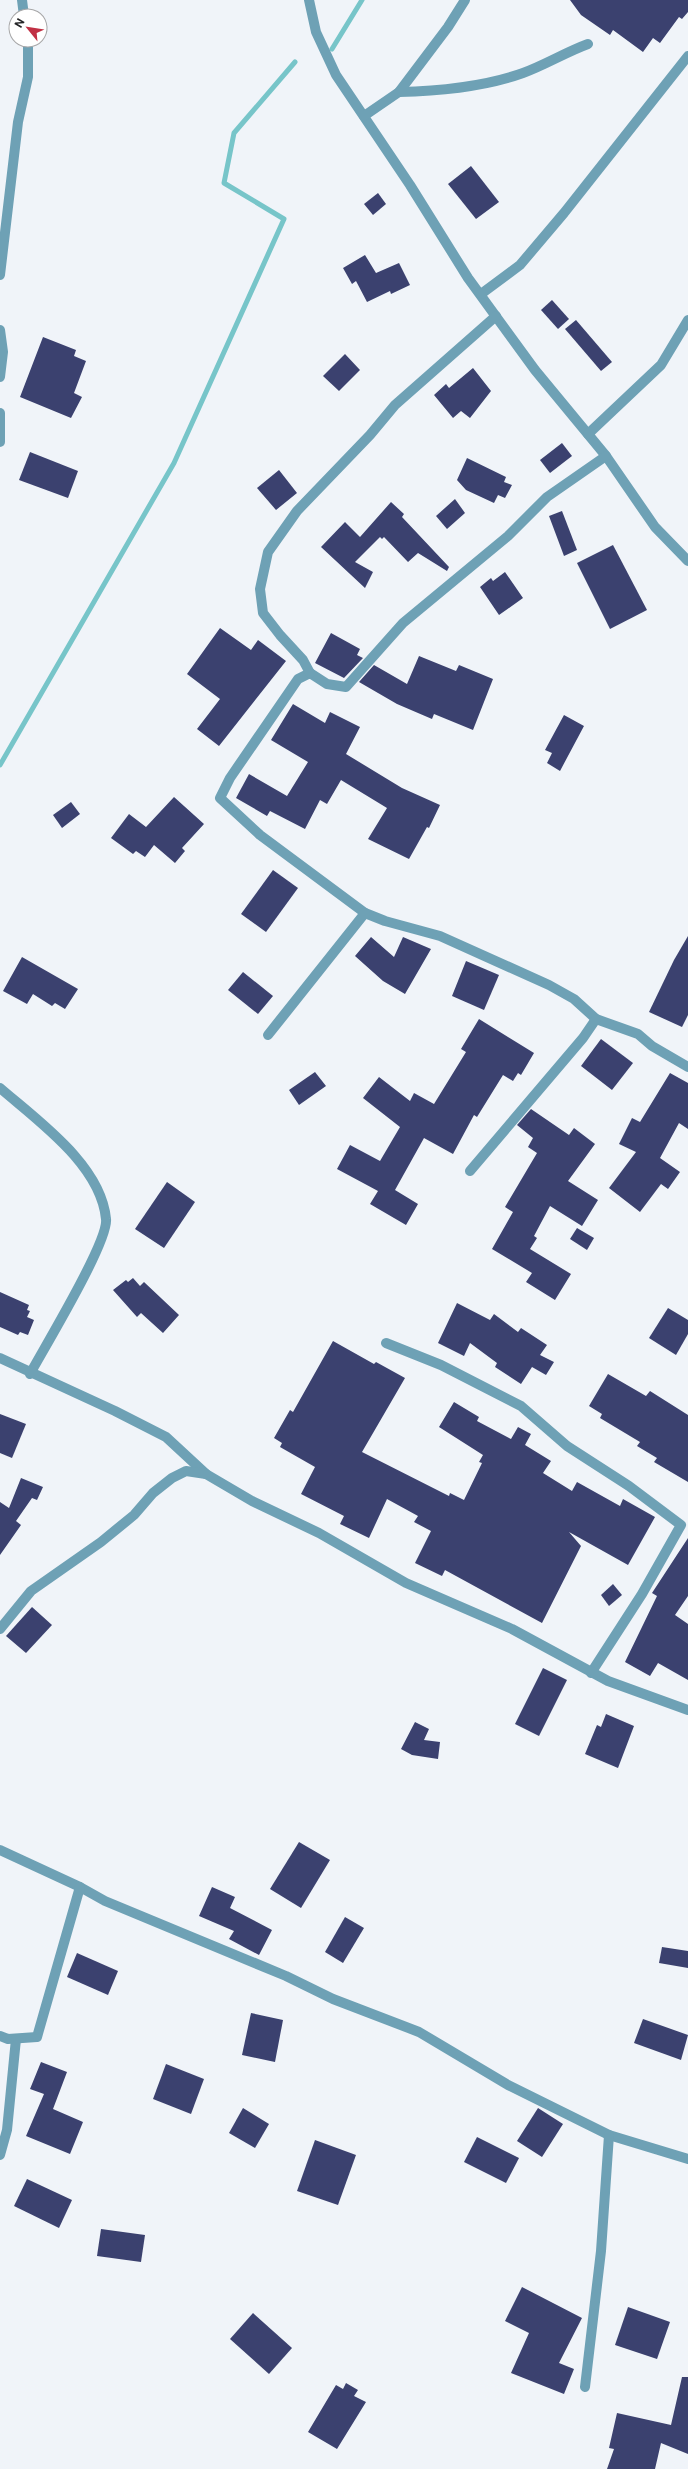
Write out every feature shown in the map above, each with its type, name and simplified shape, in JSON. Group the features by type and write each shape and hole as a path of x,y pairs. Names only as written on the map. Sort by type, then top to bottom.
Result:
{"street":[{"path":"309,0 316,32 336,75 480,294 535,370 606,456 655,527 688,561"},
{"path":"364,116 399,92 448,27 465,0"},
{"path":"399,92 435,91 488,83 524,73 588,44"},
{"path":"0,276 18,122 28,77 28,48"},
{"path":"480,294 520,265 564,213 688,56"},
{"path":"496,316 394,405 370,435 297,511 268,552 260,589 263,614 280,635 304,660 310,673 327,684 346,687 403,623 508,536 547,497 606,456"},
{"path":"588,434 661,365 688,320"},
{"path":"0,330 3,352 0,377"},
{"path":"0,413 0,442"},
{"path":"310,673 298,679 276,708 230,778 220,798 260,835 337,890 365,913 385,921 440,936 550,985 574,999 596,1019 638,1034 652,1046 688,1067"},
{"path":"268,1035 365,913"},
{"path":"470,1171 573,1050 596,1019"},
{"path":"0,1088 78,1159 97,1190 107,1220 100,1244 30,1374"},
{"path":"386,1343 441,1365 521,1406 566,1446 623,1481 685,1527 591,1674"},
{"path":"0,1358 30,1374 115,1411 166,1437 206,1474 252,1502 319,1533 406,1583 512,1629 591,1674 688,1710"},
{"path":"0,1629 31,1591 101,1542 134,1515 153,1493 172,1478 186,1471 206,1474"},
{"path":"0,1850 80,1887 105,1901 286,1976 314,1991 419,2032 508,2085 609,2134 688,2159"},
{"path":"0,2036 8,2039 37,2037 80,1887"},
{"path":"0,2155 7,2130 16,2038"},
{"path":"585,2387 601,2251 609,2134"}],"building":[{"path":"570,0 688,0 688,12 682,19 679,17 660,43 653,38 643,52 613,30 610,35 581,15"},
{"path":"471,166 499,202 476,219 448,184"},
{"path":"378,193 386,204 373,215 364,204"},
{"path":"365,255 376,273 399,263 410,285 391,294 390,291 367,302 356,281 352,284 343,268"},
{"path":"552,300 569,319 558,329 541,310"},
{"path":"576,320 612,362 601,371 565,329"},
{"path":"43,337 76,350 74,356 86,361 74,393 82,397 71,418 20,397"},
{"path":"345,354 360,370 339,391 323,376"},
{"path":"473,368 491,391 470,418 461,411 453,418 434,395 446,384 449,388"},
{"path":"562,443 572,456 550,473 540,460"},
{"path":"30,452 78,471 68,498 19,480"},
{"path":"467,458 506,477 504,482 512,485 505,498 498,495 494,503 466,490 457,480"},
{"path":"279,470 297,493 276,510 257,488"},
{"path":"455,499 465,513 447,529 436,516"},
{"path":"391,502 404,514 402,517 449,567 447,571 418,553 408,562 384,537 382,539 380,537 355,562 373,572 365,588 321,547 345,522 360,537"},
{"path":"562,511 577,550 564,556 549,516"},
{"path":"613,545 647,610 610,629 577,563"},
{"path":"505,572 523,598 499,615 480,587 491,578 493,581"},
{"path":"220,628 251,650 258,640 286,661 219,746 197,729 220,699 187,674"},
{"path":"331,633 360,649 357,655 363,658 344,678 315,663"},
{"path":"419,656 456,671 459,665 493,679 473,730 434,714 432,719 397,704 359,682 374,665 407,684"},
{"path":"293,704 325,723 330,712 360,727 346,754 402,788 440,805 429,828 427,827 409,859 368,839 387,808 341,780 327,804 320,800 305,829 270,811 267,816 236,798 249,774 287,796 308,762 271,740"},
{"path":"564,715 584,726 560,771 547,763 552,753 545,750"},
{"path":"174,797 204,824 182,848 185,851 175,863 154,845 145,857 136,851 133,854 111,838 129,814 146,827"},
{"path":"71,802 80,814 62,828 53,815"},
{"path":"273,870 298,888 266,932 241,914"},
{"path":"688,936 688,1015 682,1027 649,1012 674,960"},
{"path":"371,937 394,957 403,937 431,949 405,994 383,981 355,956"},
{"path":"22,957 78,989 65,1009 55,1003 52,1006 33,994 27,1004 3,991"},
{"path":"466,961 499,975 484,1010 452,996"},
{"path":"243,972 273,996 258,1014 228,990"},
{"path":"479,1019 534,1053 521,1075 518,1073 513,1081 503,1075 477,1117 474,1115 453,1154 424,1138 395,1190 418,1204 406,1225 370,1204 378,1191 337,1169 350,1145 380,1161 400,1127 363,1098 379,1077 410,1101 414,1093 434,1104 466,1052 461,1049"},
{"path":"601,1039 633,1063 612,1090 581,1066"},
{"path":"315,1072 326,1086 299,1105 289,1090"},
{"path":"670,1073 688,1083 688,1129 679,1123 660,1158 680,1172 668,1189 661,1184 640,1212 609,1188 636,1152 619,1144 632,1118 640,1122"},
{"path":"531,1109 569,1135 574,1128 595,1144 568,1181 598,1200 582,1226 550,1206 534,1236 537,1238 530,1249 571,1274 555,1300 526,1282 532,1273 492,1249 513,1212 505,1207 537,1153 528,1147 533,1138 517,1125"},
{"path":"167,1182 195,1202 164,1248 135,1229"},
{"path":"577,1228 594,1238 587,1250 570,1239"},
{"path":"133,1278 140,1286 144,1282 179,1315 163,1333 141,1313 137,1317 113,1290 126,1280 128,1282"},
{"path":"0,1292 29,1305 27,1310 30,1311 27,1317 34,1320 28,1335 20,1332 18,1335 0,1327"},
{"path":"457,1303 490,1320 494,1314 518,1332 521,1328 547,1345 540,1355 554,1362 546,1375 532,1367 521,1384 495,1367 497,1363 470,1343 464,1356 438,1343"},
{"path":"668,1308 688,1320 688,1334 676,1355 649,1338"},
{"path":"333,1341 374,1364 376,1362 405,1378 362,1452 449,1496 450,1493 464,1500 482,1463 479,1462 483,1455 439,1427 454,1402 479,1417 477,1421 511,1439 518,1427 531,1434 525,1445 551,1461 543,1473 572,1491 577,1482 620,1506 623,1499 655,1517 628,1565 569,1532 581,1546 542,1623 445,1570 442,1576 415,1563 431,1531 414,1522 418,1516 387,1499 369,1538 340,1524 344,1516 301,1494 315,1467 280,1447 282,1443 274,1438 290,1410 293,1412"},
{"path":"608,1374 646,1396 650,1391 688,1415 688,1482 654,1462 657,1458 637,1446 640,1442 600,1418 602,1414 589,1406"},
{"path":"0,1414 26,1424 12,1458 0,1453"},
{"path":"21,1478 43,1487 37,1500 32,1498 16,1521 21,1525 0,1555 0,1502 9,1508"},
{"path":"688,1538 688,1596 675,1615 688,1624 688,1680 658,1663 650,1676 625,1662 657,1596 652,1593"},
{"path":"613,1584 622,1595 609,1606 601,1595"},
{"path":"32,1607 52,1625 26,1653 6,1636"},
{"path":"543,1668 567,1680 539,1736 515,1724"},
{"path":"606,1714 634,1726 618,1768 585,1754 597,1725 601,1727"},
{"path":"415,1722 429,1729 424,1740 440,1742 438,1759 412,1755 401,1749"},
{"path":"299,1842 330,1860 301,1908 270,1889"},
{"path":"212,1887 235,1897 230,1908 272,1930 259,1955 229,1939 234,1931 199,1916"},
{"path":"345,1917 364,1928 343,1963 325,1952"},
{"path":"662,1947 688,1951 688,1968 659,1963"},
{"path":"77,1953 118,1971 108,1995 67,1977"},
{"path":"251,2013 283,2020 275,2062 242,2055"},
{"path":"643,2019 688,2035 681,2060 634,2043"},
{"path":"41,2062 67,2072 53,2109 83,2122 70,2154 26,2136 44,2094 30,2089"},
{"path":"166,2064 204,2079 191,2114 153,2099"},
{"path":"243,2108 269,2124 255,2148 229,2133"},
{"path":"538,2108 563,2124 542,2157 517,2141"},
{"path":"477,2137 519,2158 506,2183 464,2162"},
{"path":"315,2140 356,2155 338,2205 297,2191"},
{"path":"27,2179 72,2200 59,2228 14,2206"},
{"path":"101,2229 145,2235 141,2262 97,2256"},
{"path":"522,2287 582,2318 559,2363 574,2369 564,2394 511,2373 529,2333 505,2321"},
{"path":"628,2307 670,2322 657,2359 615,2345"},
{"path":"253,2313 292,2348 269,2374 230,2339"},
{"path":"682,2377 688,2377 688,2454 661,2443 655,2469 607,2469 614,2449 609,2448 617,2413 671,2425"},
{"path":"346,2383 358,2390 354,2396 366,2402 337,2449 308,2432 336,2385 343,2389"}],"waterway":[{"path":"332,49 362,0"},
{"path":"0,765 174,463 284,219 224,183 234,133 295,62"}]}
